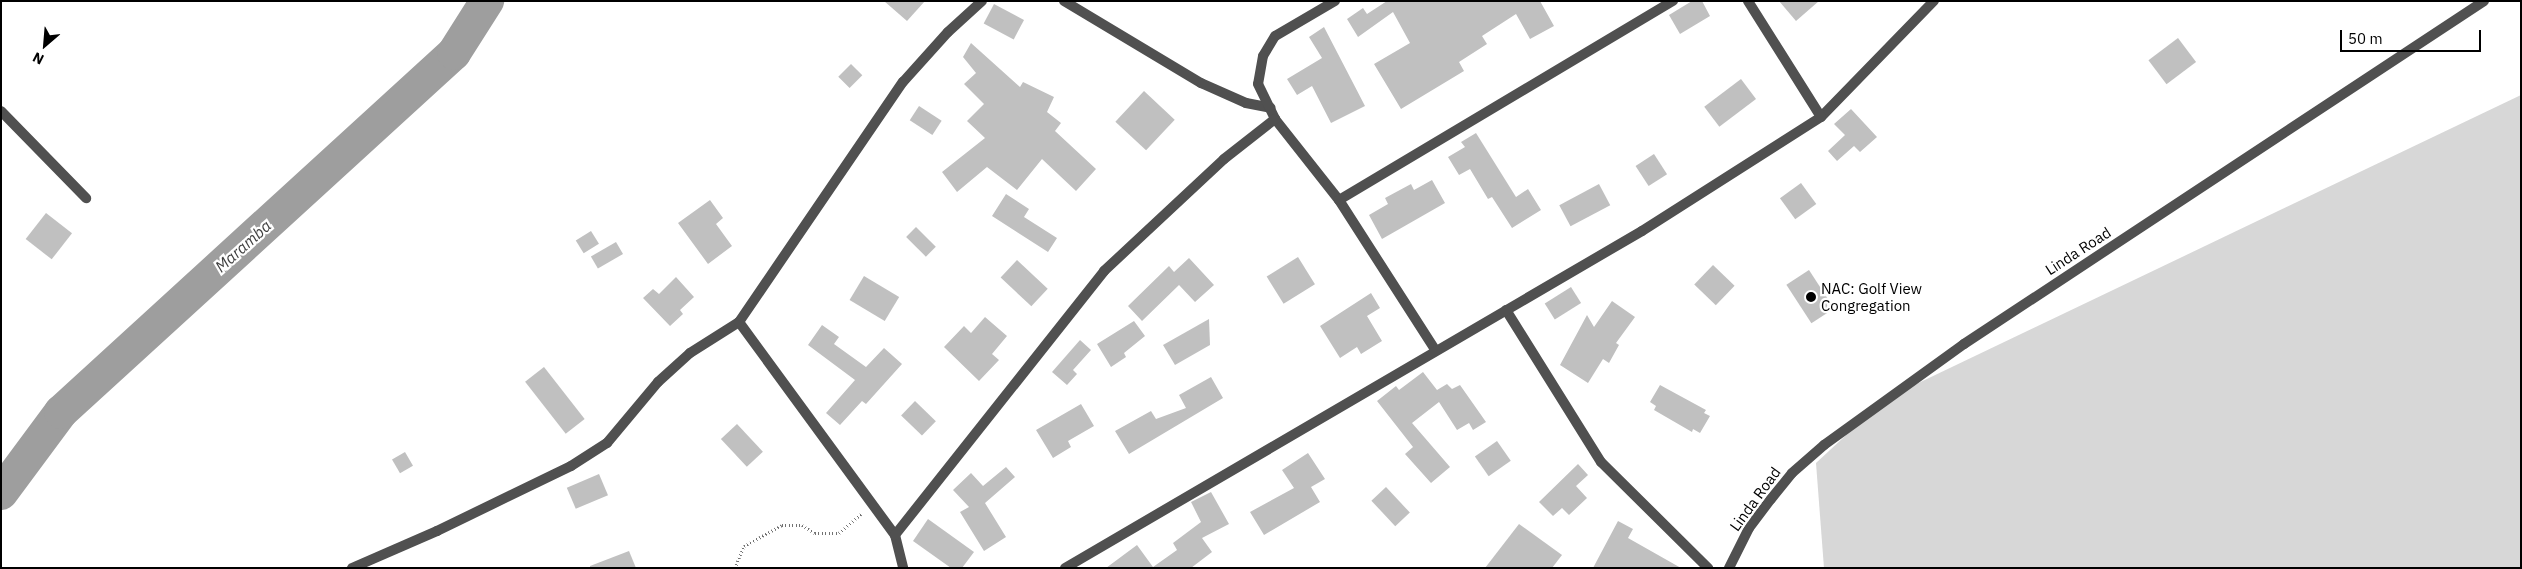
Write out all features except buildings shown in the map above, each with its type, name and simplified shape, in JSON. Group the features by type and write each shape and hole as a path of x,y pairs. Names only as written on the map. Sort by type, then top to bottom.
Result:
{"street":[{"path":"352,568 437,531 571,466 606,443 658,382 690,353 739,322 903,82 948,32 982,1"},
{"path":"1064,1 1201,83 1246,103 1271,108"},
{"path":"1335,1 1275,36 1263,56 1258,84 1275,118 1339,200 1436,351"},
{"path":"1339,200 1673,1"},
{"path":"1748,1 1821,117"},
{"path":"1065,568 1642,231 1821,117 1934,1"},
{"name":"Linda Road","path":"1729,568 1749,528 1771,498 1792,473 1824,445 1964,344 2484,1"},
{"path":"1,111 86,198"},
{"path":"895,535 1104,271 1224,159 1275,118"},
{"path":"1506,310 1601,462 1708,568"},
{"path":"739,322 895,535 903,568"}],"path":[{"path":"735,568 744,546 782,525 802,525 815,533 839,533 872,503"}],"shaded area":[{"path":"2521,95 2521,568 1824,568 1816,463 1885,399"}],"waterway":[{"name":"Maramba","path":"1,493 61,412 454,53 487,1"}],"place":[{"name":"NAC: Golf View Congregation","path":"1811,297"}]}
